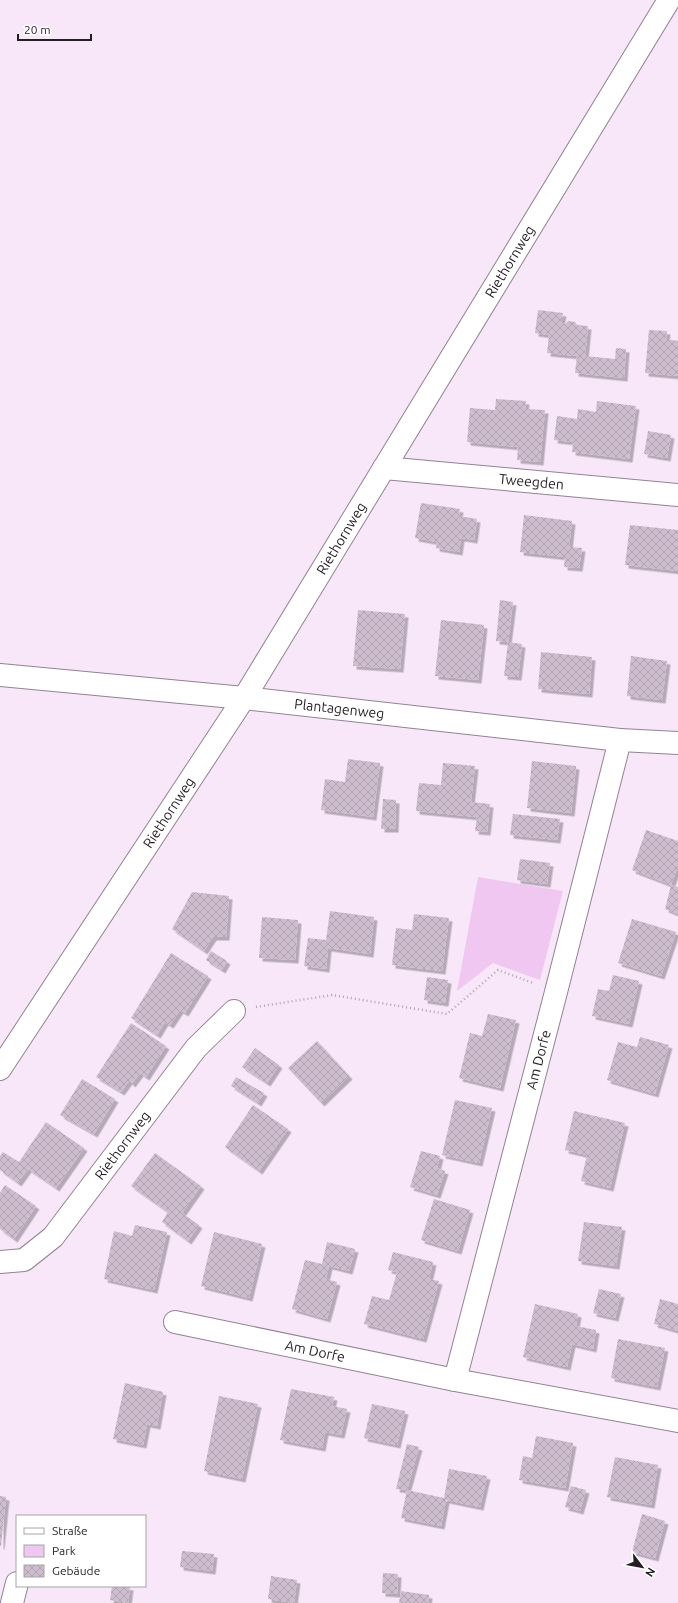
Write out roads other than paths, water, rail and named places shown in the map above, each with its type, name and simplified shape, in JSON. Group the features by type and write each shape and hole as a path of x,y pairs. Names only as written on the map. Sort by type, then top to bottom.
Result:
{"street":[{"name":"Riethornweg","path":"0,1069 244,698 669,0"},
{"name":"Tweegden","path":"384,468 678,495"},
{"name":"Plantagenweg","path":"0,675 244,698 620,740 678,743"},
{"name":"Am Dorfe","path":"455,1380 620,740"},
{"name":"Riethornweg","path":"0,1262 24,1260 53,1237 196,1048 234,1011"},
{"name":"Am Dorfe","path":"175,1322 455,1380 678,1421"},
{"path":"12,1603 16,1587"}]}
